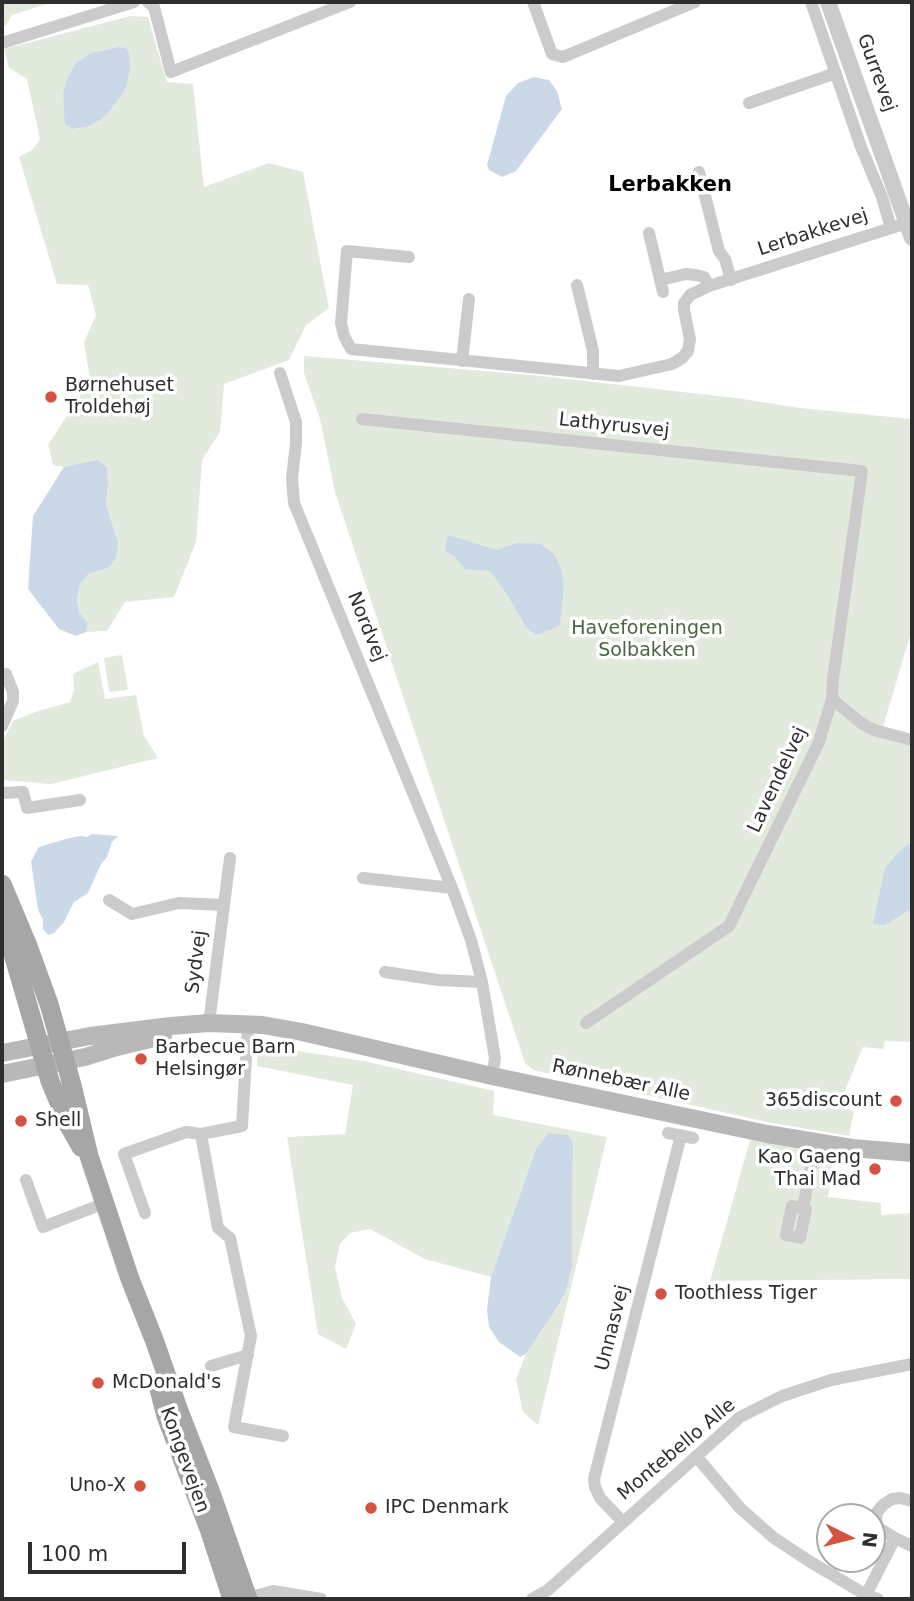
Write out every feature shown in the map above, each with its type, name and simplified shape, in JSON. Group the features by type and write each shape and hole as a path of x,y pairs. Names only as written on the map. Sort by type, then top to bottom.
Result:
{"main road":[{"name":"Kongevejen","path":"2,884 41,981 52,1056"},
{"path":"2,907 18,946 52,1056 2,1064"},
{"name":"Kongevejen","path":"2,916 52,1056 81,1119 85,1152 130,1279 166,1416 209,1529 243,1599"},
{"name":"Rønnebær Alle","path":"2,1074 52,1056 90,1036 209,1023 248,1028"},
{"name":"Rønnebær Alle","path":"2,1054 52,1056 172,1035 263,1025 816,1143 912,1153"}],"street":[{"path":"2,43 134,2"},
{"path":"148,2 154,6 171,72 350,2"},
{"path":"533,2 552,54 563,57 692,2"},
{"name":"Gurrevej","path":"811,2 891,228"},
{"name":"Gurrevej","path":"828,2 910,230"},
{"name":"Gurrevej","path":"749,103 836,73"},
{"path":"699,172 719,251 725,259 731,279"},
{"name":"Lerbakkevej","path":"409,257 347,251 341,323 351,349 619,376 671,364 682,358 688,351 690,339 684,303 690,295 709,286 891,228 910,230"},
{"path":"649,233 662,286 686,274 704,277 709,286"},
{"path":"577,285 593,351 593,374"},
{"path":"463,361 469,299"},
{"name":"Nordvej","path":"280,373 296,422 292,478 295,506 471,940 482,982 495,1058 492,1076"},
{"name":"Lathyrusvej","path":"362,419 862,471"},
{"name":"Lavendelvej","path":"586,1023 729,926 819,742 832,699 862,471"},
{"path":"2,726 13,701 13,692 6,674"},
{"path":"832,699 874,730 912,740"},
{"path":"2,793 23,792 27,808 80,800"},
{"name":"Sydvej","path":"209,1023 230,858"},
{"path":"363,878 452,888"},
{"name":"Sydvej","path":"110,900 132,914 179,903 224,905"},
{"path":"385,972 438,980 482,982"},
{"path":"145,1213 124,1154 186,1132 201,1134 242,1126 248,1028"},
{"path":"201,1134 218,1227 230,1238 251,1336 234,1427 283,1436"},
{"name":"Unnasvej","path":"622,1522 600,1498 594,1479 681,1135"},
{"path":"803,1208 816,1143"},
{"path":"26,1180 43,1227 104,1203"},
{"path":"211,1366 248,1355"},
{"name":"Montebello Alle","path":"532,1599 553,1595 622,1522 740,1417 782,1396 831,1380 912,1364"},
{"path":"695,1456 740,1508 774,1538 872,1597 895,1538"},
{"path":"912,1501 892,1499 877,1513 876,1521 879,1528 912,1546"},
{"path":"243,1599 273,1591 321,1599"}],"green space":[{"path":"2,2 53,2 12,15 2,27"},
{"path":"130,16 148,17 167,82 193,84 204,187 269,163 303,172 329,308 306,325 289,360 224,384 220,432 202,460 196,542 174,597 125,602 107,631 86,632 88,623 79,612 77,599 80,584 88,573 110,567 118,543 106,504 108,486 98,461 64,467 53,465 48,445 90,380 84,342 96,315 88,285 57,284 19,157 32,150 40,139 27,79 9,68 4,49","holes":["118,47 127,85 110,111 87,127 72,129 66,124 91,53"]},
{"name":"Haveforeningen Solbakken","path":"304,356 532,375 912,419 912,629 883,727 912,734 912,1042 885,1041 883,1049 863,1047 839,1105 854,1111 849,1136 772,1123 533,1070 525,1063 335,492 320,419 304,373"},
{"path":"121,655 128,688 111,692 104,658"},
{"path":"98,662 105,699 136,695 144,736 158,758 51,784 2,780 2,743 13,721 70,702 74,689 73,674"},
{"path":"257,1045 364,1061 494,1091 493,1115 607,1137 538,1425 523,1412 516,1379 526,1354 566,1291 572,1267 573,1142 568,1136 548,1133 536,1149 491,1277 425,1259 370,1229 350,1233 340,1244 335,1267 342,1298 356,1324 346,1349 318,1334 287,1137 345,1134 353,1085 257,1066"},
{"path":"750,1140 835,1156 828,1197 881,1203 881,1215 912,1213 912,1279 710,1281"}],"water":[{"path":"118,47 126,48 129,52 130,67 127,85 121,96 99,121 87,127 72,129 65,124 64,111 63,92 68,77 76,63 91,53"},
{"path":"534,77 549,80 557,91 562,109 516,171 502,177 489,170 487,165 506,96 518,83"},
{"path":"98,460 107,468 106,504 118,543 116,558 110,567 88,574 80,584 77,599 79,612 88,623 86,632 76,636 59,629 28,589 33,516 64,467"},
{"path":"448,535 497,550 516,543 541,544 554,554 561,568 564,587 560,625 536,635 527,628 490,571 465,569 454,556 445,551"},
{"path":"92,834 118,836 112,842 88,893 74,902 64,922 54,933 48,935 43,929 43,920 38,910 31,861 39,847"},
{"path":"912,842 912,908 885,925 873,924 885,868 899,851"},
{"path":"548,1133 568,1135 573,1142 572,1267 566,1291 558,1306 526,1354 520,1357 499,1342 489,1327 487,1310 491,1277 536,1149"}],"place":[{"name":"Børnehuset Troldehøj","path":"51,397"},
{"name":"Barbecue Barn Helsingør","path":"141,1059"},
{"name":"365discount","path":"896,1101"},
{"name":"Shell","path":"21,1121"},
{"name":"Kao Gaeng Thai Mad","path":"875,1169"},
{"name":"Toothless Tiger","path":"661,1294"},
{"name":"McDonald's","path":"98,1383"},
{"name":"Uno-X","path":"140,1486"},
{"name":"IPC Denmark","path":"371,1508"}],"district":[{"name":"Lerbakken","path":"670,186"}]}
